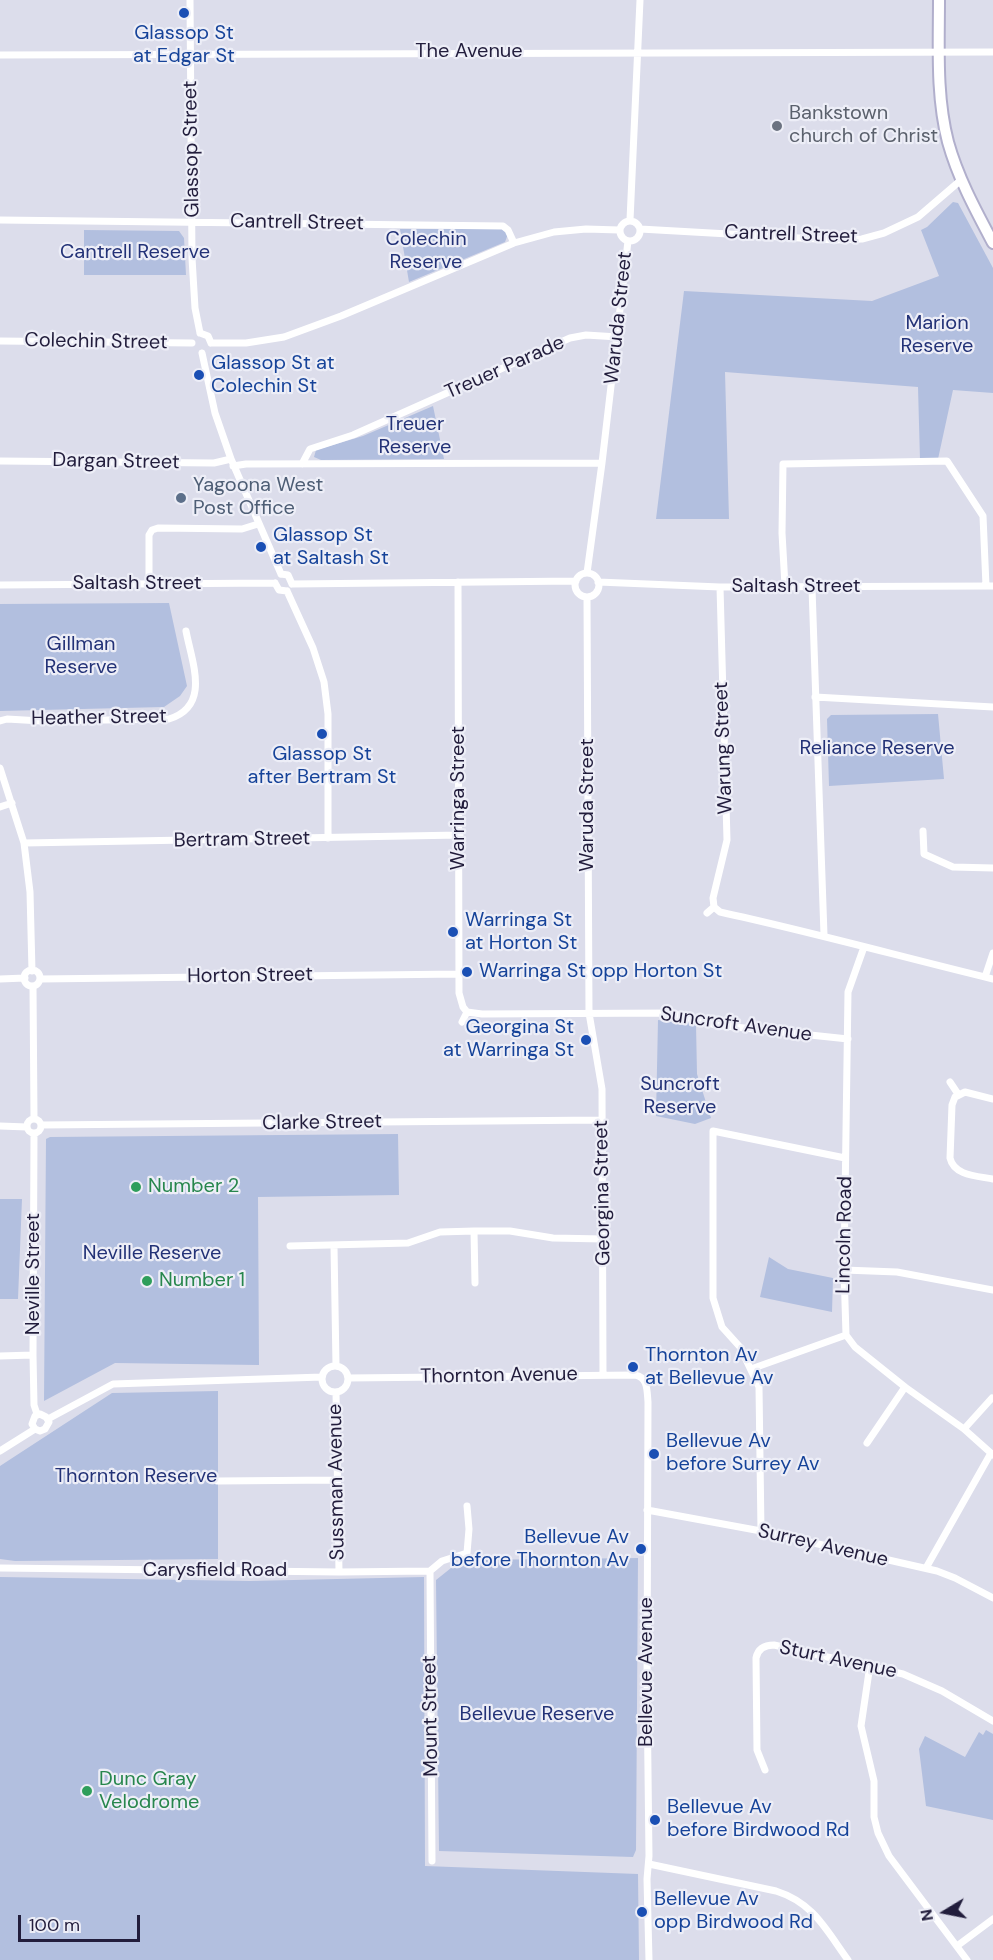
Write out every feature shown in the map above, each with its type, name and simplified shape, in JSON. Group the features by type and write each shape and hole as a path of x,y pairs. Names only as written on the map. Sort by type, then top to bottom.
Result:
{"main road":[{"path":"939,0 940,97 948,142 961,180 993,243"}],"street":[{"name":"Glassop Street","path":"190,0 194,282 200,333"},
{"path":"630,220 640,0"},
{"name":"The Avenue","path":"0,55 993,52"},
{"name":"Cantrell Street","path":"640,229 835,240 862,239 884,233 918,217 961,180"},
{"name":"Cantrell Street","path":"0,220 503,225 514,243"},
{"path":"630,220 638,224 640,229 637,238 628,241 621,236 620,230 624,222 630,220"},
{"path":"211,343 246,343 284,337 341,316 514,243 567,231 620,230"},
{"name":"Waruda Street","path":"587,573 618,337 628,241"},
{"path":"200,333 208,336 211,343 209,350 202,353 195,351 192,343 194,337 200,333"},
{"name":"Treuer Parade","path":"302,464 310,449 353,435 570,338 586,335 618,337"},
{"name":"Colechin Street","path":"0,341 192,343"},
{"path":"202,353 215,413 232,462 281,574"},
{"name":"Dargan Street","path":"0,461 232,462 246,464 602,463"},
{"path":"785,586 782,533 783,464 947,461 983,516 989,586"},
{"path":"149,584 149,535 153,529 243,529 258,524"},
{"path":"587,573 594,576 598,582 597,593 587,597 577,592 576,581 587,573"},
{"path":"328,838 328,723 324,682 290,587 288,575 281,574 276,578 275,582 279,590 290,587 576,581"},
{"name":"Saltash Street","path":"0,585 275,582"},
{"name":"Warringa Street","path":"458,582 459,974 460,1001 467,1012"},
{"name":"Saltash Street","path":"598,582 812,588 989,586"},
{"name":"Warung Street","path":"714,907 713,898 727,840 720,587"},
{"path":"812,588 824,935"},
{"name":"Waruda Street","path":"587,597 589,1013"},
{"name":"Heather Street","path":"0,721 7,719 41,721 169,719 179,716 186,711 195,694 196,682 186,631"},
{"path":"815,697 993,707 993,713"},
{"path":"0,768 24,843 28,871 32,971"},
{"path":"0,807 12,803"},
{"path":"923,831 924,854 953,867 993,868"},
{"name":"Bertram Street","path":"24,843 460,835"},
{"path":"707,913 714,907 720,912 824,935 989,978 993,952"},
{"name":"Lincoln Road","path":"846,1335 844,1270 848,992 864,947"},
{"path":"32,971 38,973 40,979 38,984 33,986 27,984 25,978 27,973 32,971"},
{"name":"Horton Street","path":"40,979 459,974"},
{"path":"0,978 25,978"},
{"path":"33,986 34,1118"},
{"path":"462,1022 467,1012 482,1014 589,1013"},
{"name":"Suncroft Avenue","path":"589,1013 670,1013 716,1025 848,1039"},
{"name":"Georgina Street","path":"589,1013 602,1089 603,1375"},
{"path":"950,1082 958,1094"},
{"path":"993,1099 965,1092 955,1097 952,1105 950,1158 954,1168 961,1172 993,1179"},
{"path":"27,1126 29,1131 34,1133 39,1131 41,1125 39,1120 34,1118"},
{"path":"27,1126 34,1118"},
{"name":"Clarke Street","path":"41,1125 602,1120"},
{"path":"0,1126 27,1126"},
{"path":"760,1531 759,1387 740,1347 722,1327 713,1298 713,1131 846,1158"},
{"name":"Neville Street","path":"34,1133 33,1355 34,1405 37,1414"},
{"path":"948,1174 954,1168"},
{"path":"290,1246 408,1243 440,1232 474,1231 510,1231 553,1238 603,1239"},
{"path":"474,1231 475,1283"},
{"path":"334,1246 336,1366"},
{"path":"844,1270 897,1272 993,1290"},
{"path":"751,1369 846,1335 855,1347 904,1387 964,1428 992,1454 926,1569"},
{"path":"0,1356 33,1355"},
{"path":"336,1366 343,1368 348,1378 346,1386 336,1392 324,1386 322,1377 328,1368 336,1366"},
{"name":"Thornton Avenue","path":"348,1378 639,1375 646,1384"},
{"path":"48,1419 113,1384 322,1377"},
{"name":"Bellevue Avenue","path":"646,1384 649,1960"},
{"path":"867,1443 904,1387"},
{"name":"Sussman Avenue","path":"336,1392 339,1572"},
{"path":"964,1428 992,1398"},
{"path":"37,1414 44,1415 48,1419 48,1425 40,1431 34,1429 32,1421 37,1414"},
{"path":"0,1451 34,1429"},
{"path":"217,1481 337,1480"},
{"path":"430,1571 442,1561 467,1553 469,1529 467,1506"},
{"name":"Surrey Avenue","path":"647,1510 760,1531 926,1569 945,1574 993,1598"},
{"name":"Carysfield Road","path":"0,1568 430,1571"},
{"name":"Mount Street","path":"430,1571 432,1861"},
{"name":"Sturt Avenue","path":"765,1770 758,1756 756,1742 756,1658 761,1648 774,1645 903,1674 934,1687 993,1721"},
{"path":"870,1665 861,1726 874,1781 874,1817 878,1833 889,1856 968,1960"},
{"path":"649,1864 776,1891 795,1898 814,1914 849,1960"},
{"path":"957,1946 993,1919"}],"green space":[{"name":"Marion Reserve","path":"953,202 958,203 993,268 993,393 953,390 938,459 920,460 918,387 725,372 729,519 656,519 684,291 872,301 939,276 921,230"},
{"name":"Colechin Reserve","path":"400,229 501,229 506,230 508,234 505,242 409,282"},
{"name":"Cantrell Reserve","path":"84,230 179,231 184,238 186,275 84,275"},
{"name":"Treuer Reserve","path":"433,406 444,459 321,460 314,457 316,450 363,436"},
{"name":"Gillman Reserve","path":"169,603 187,686 180,696 164,707 0,711 0,604"},
{"name":"Reliance Reserve","path":"938,714 944,779 829,786 827,719 831,715"},
{"name":"Suncroft Reserve","path":"658,1020 696,1024 697,1074 711,1118 695,1124 656,1116"},
{"name":"Neville Reserve","path":"398,1134 399,1195 258,1197 259,1365 115,1363 44,1401 46,1139 50,1137"},
{"path":"0,1199 22,1199 18,1299 0,1299"},
{"path":"769,1257 788,1269 833,1278 832,1312 760,1297"},
{"name":"Thornton Reserve","path":"218,1391 218,1559 15,1561 0,1559 0,1466 112,1393"},
{"name":"Bellevue Reserve","path":"638,1558 636,1850 633,1857 439,1851 436,1580 451,1568 472,1560"},
{"path":"0,1577 250,1581 424,1577 425,1866 638,1874 639,1960 0,1960"},
{"path":"986,1730 993,1734 993,1820 926,1806 919,1749 925,1736 965,1757 979,1732 983,1735"}],"place":[{"name":"Glassop St at Edgar St","path":"184,13"},
{"name":"Bankstown church of Christ","path":"777,126"},
{"name":"Glassop St at Colechin St","path":"199,375"},
{"name":"Yagoona West Post Office","path":"181,498"},
{"name":"Glassop St at Saltash St","path":"261,547"},
{"name":"Glassop St after Bertram St","path":"322,734"},
{"name":"Warringa St at Horton St","path":"453,932"},
{"name":"Warringa St opp Horton St","path":"467,972"},
{"name":"Georgina St at Warringa St","path":"586,1040"},
{"name":"Number 2","path":"136,1187"},
{"name":"Number 1","path":"147,1281"},
{"name":"Thornton Av at Bellevue Av","path":"633,1367"},
{"name":"Bellevue Av before Surrey Av","path":"654,1454"},
{"name":"Bellevue Av before Thornton Av","path":"641,1549"},
{"name":"Dunc Gray Velodrome","path":"87,1791"},
{"name":"Bellevue Av before Birdwood Rd","path":"655,1820"},
{"name":"Bellevue Av opp Birdwood Rd","path":"642,1912"}]}
